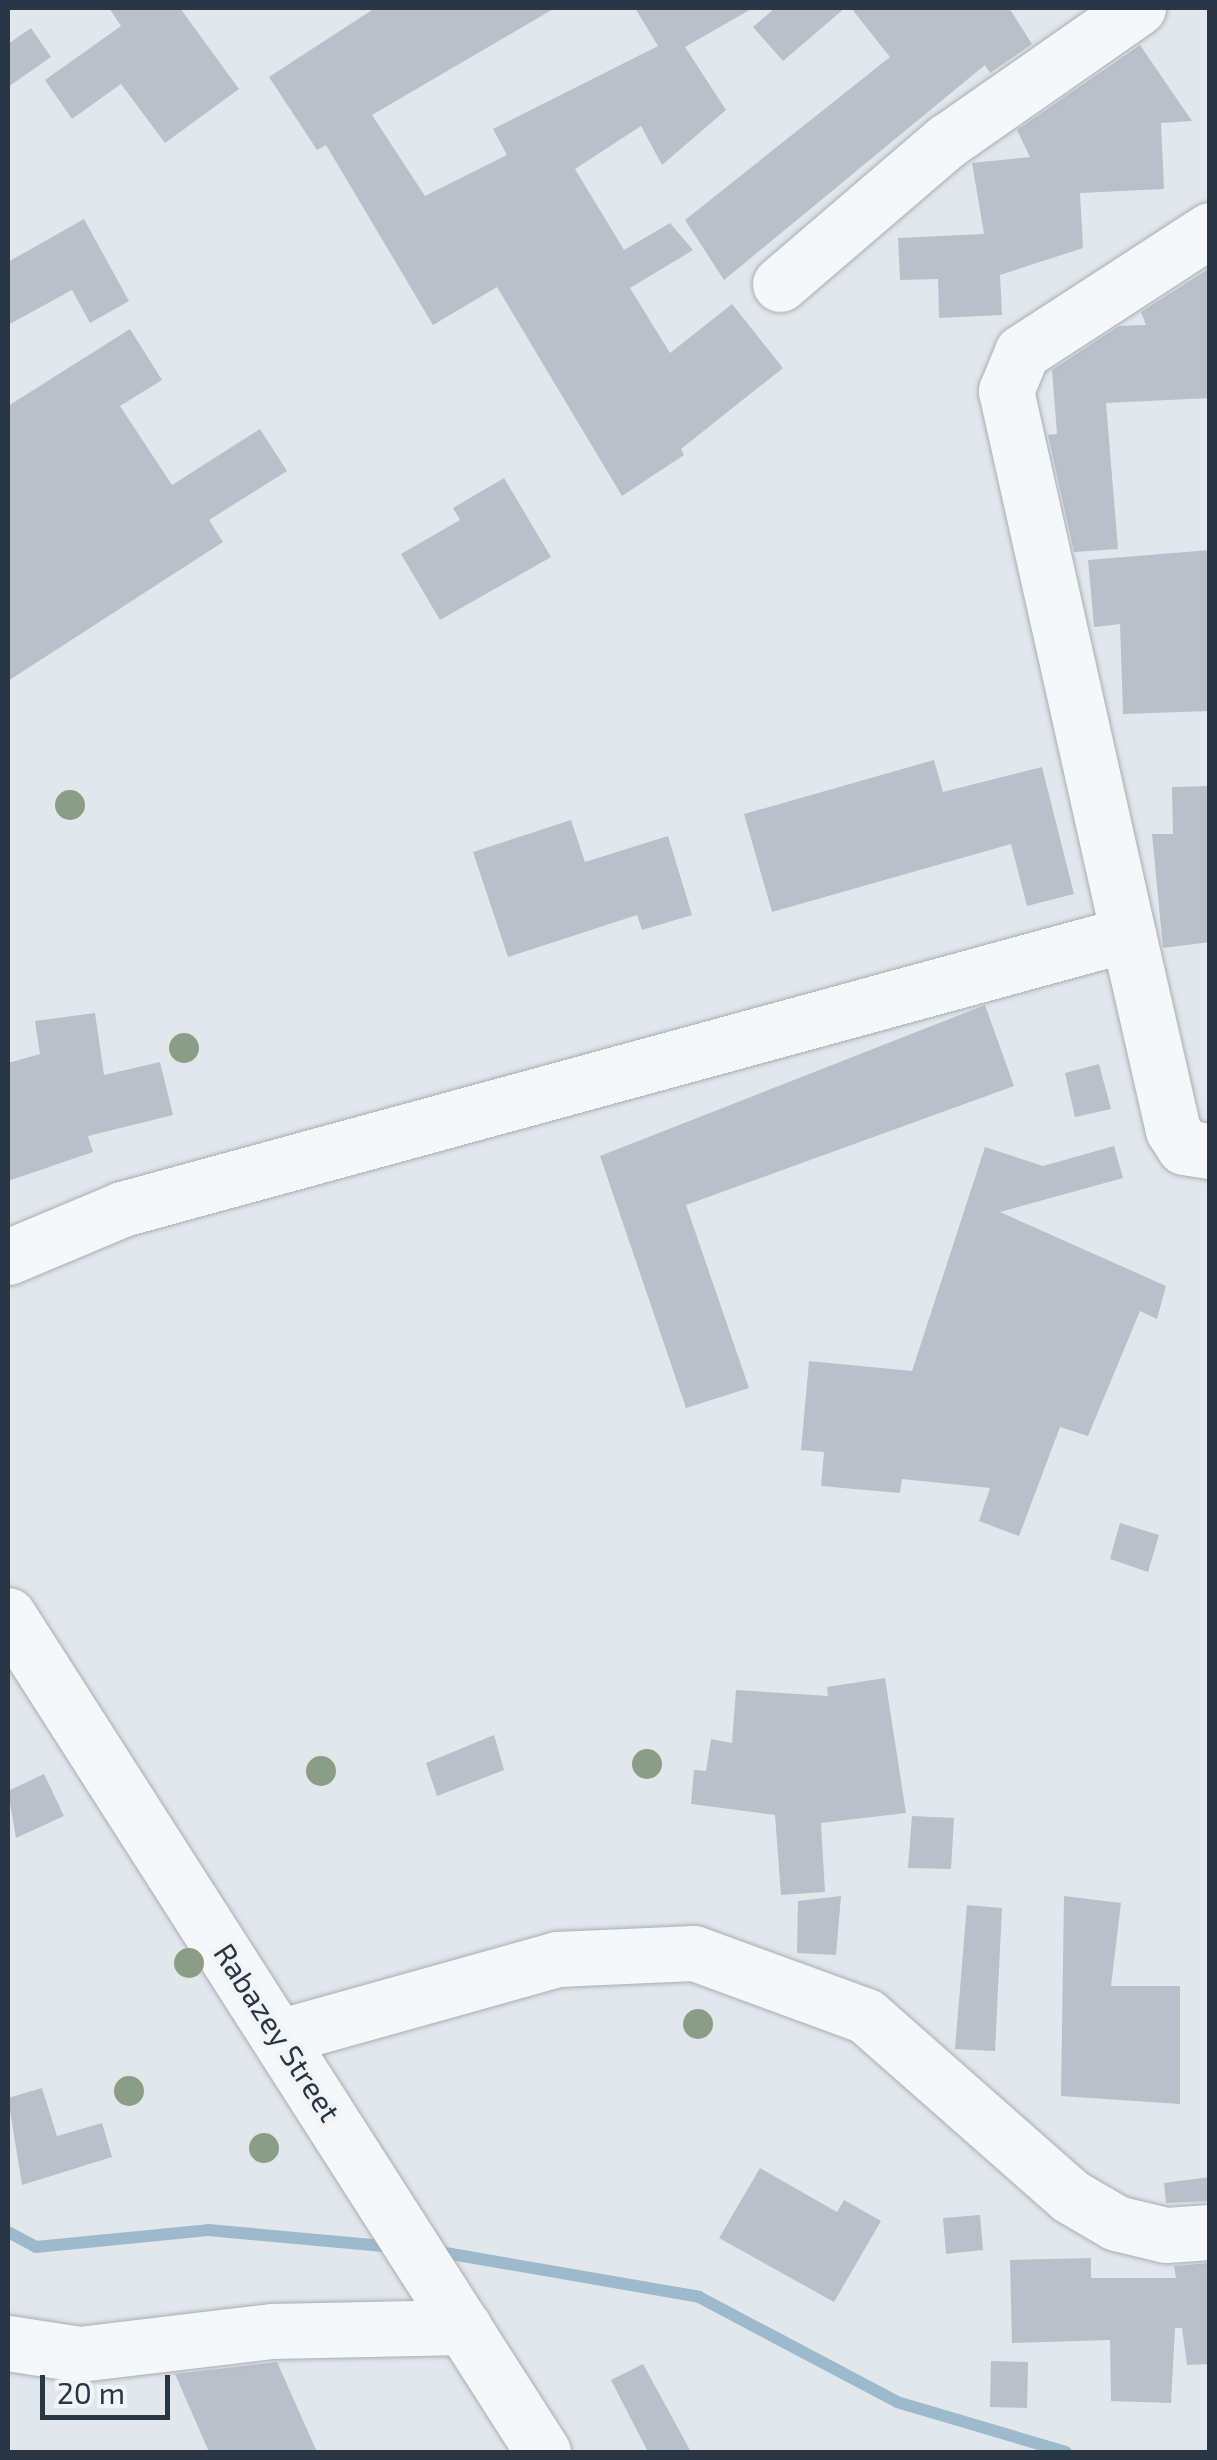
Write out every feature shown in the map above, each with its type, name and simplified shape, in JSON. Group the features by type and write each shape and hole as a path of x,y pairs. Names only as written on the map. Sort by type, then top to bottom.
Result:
{"street":[{"path":"780,284 947,142 1138,8"},
{"path":"1210,230 1033,344 1006,391 1173,1130 1184,1147 1210,1151"},
{"path":"8,1257 122,1209 1128,934"},
{"name":"Rabazey Street","path":"8,1615 282,2036 543,2452"},
{"path":"282,2036 557,1959 694,1953 866,2016 1070,2196 1116,2222 1166,2235 1210,2232"},
{"path":"8,2344 79,2354 272,2331 464,2327"}],"building":[{"path":"109,8 180,8 239,89 165,143 121,84 72,119 45,80 121,26"},
{"path":"375,8 555,8 372,115 425,196 507,155 493,129 658,46 635,8 753,8 685,47 726,110 662,165 641,126 575,169 624,250 670,223 693,250 630,288 670,353 732,304 783,368 681,449 684,455 622,496 497,287 433,325 326,145 317,150 269,77"},
{"path":"775,8 845,8 783,61 753,27"},
{"path":"851,8 1009,8 1032,44 990,73 985,65 724,280 685,220 890,57"},
{"path":"31,28 51,57 8,87 8,44"},
{"path":"1140,45 1192,121 1161,123 1164,189 1080,193 1083,248 1000,275 1002,315 939,318 938,279 900,280 898,238 984,234 972,163 1030,157 1017,130"},
{"path":"84,219 129,301 90,323 72,290 8,325 8,262"},
{"path":"1210,268 1210,398 1106,403 1118,549 1074,552 1048,435 1057,434 1052,370 1119,326 1146,325 1141,312"},
{"path":"130,329 162,380 120,406 172,485 260,429 287,471 209,520 223,542 8,681 8,406"},
{"path":"504,478 551,557 440,620 401,554 460,520 453,508"},
{"path":"1210,550 1210,711 1123,714 1120,624 1094,627 1088,560"},
{"path":"934,760 943,792 1042,767 1074,894 1027,906 1011,844 772,912 744,814"},
{"path":"1210,786 1210,942 1163,948 1152,834 1173,834 1172,787"},
{"path":"571,820 585,862 668,836 692,915 642,930 637,915 508,957 473,852"},
{"path":"985,1005 1014,1086 686,1205 749,1388 686,1408 600,1156"},
{"path":"95,1013 104,1075 160,1062 173,1115 88,1136 93,1152 8,1181 8,1063 40,1054 35,1021"},
{"path":"1099,1064 1111,1109 1075,1117 1065,1073"},
{"path":"1114,1146 1123,1178 1000,1212 1166,1286 1157,1319 1140,1311 1088,1436 1060,1427 1019,1536 979,1521 990,1488 902,1479 900,1493 821,1486 824,1452 801,1450 809,1361 912,1371 985,1147 1043,1166"},
{"path":"1120,1523 1159,1535 1148,1572 1110,1559"},
{"path":"885,1678 906,1813 821,1823 825,1892 781,1895 775,1815 691,1804 694,1770 706,1771 711,1739 732,1743 736,1690 828,1696 827,1687"},
{"path":"494,1735 504,1770 437,1796 426,1763"},
{"path":"44,1774 64,1816 16,1838 8,1791"},
{"path":"912,1816 954,1818 951,1869 908,1868"},
{"path":"841,1896 836,1955 797,1953 798,1901"},
{"path":"1064,1896 1121,1903 1111,1986 1180,1986 1180,2104 1061,2096"},
{"path":"967,1905 1002,1908 995,2051 955,2049"},
{"path":"42,2088 57,2136 102,2123 112,2157 22,2185 8,2098"},
{"path":"760,2168 837,2212 844,2200 881,2221 834,2302 719,2238"},
{"path":"1210,2177 1210,2201 1166,2203 1164,2183"},
{"path":"980,2215 983,2250 946,2254 943,2218"},
{"path":"1091,2258 1091,2278 1176,2278 1174,2266 1210,2263 1210,2364 1187,2365 1182,2328 1175,2328 1171,2403 1111,2401 1110,2340 1012,2343 1010,2260"},
{"path":"991,2361 1028,2362 1027,2408 990,2407"},
{"path":"277,2362 317,2452 209,2452 175,2374"},
{"path":"643,2364 691,2452 648,2452 611,2380"}],"waterway":[{"path":"8,2232 36,2247 208,2230 394,2247"},
{"path":"434,2251 699,2297 897,2402 1066,2452"}]}
